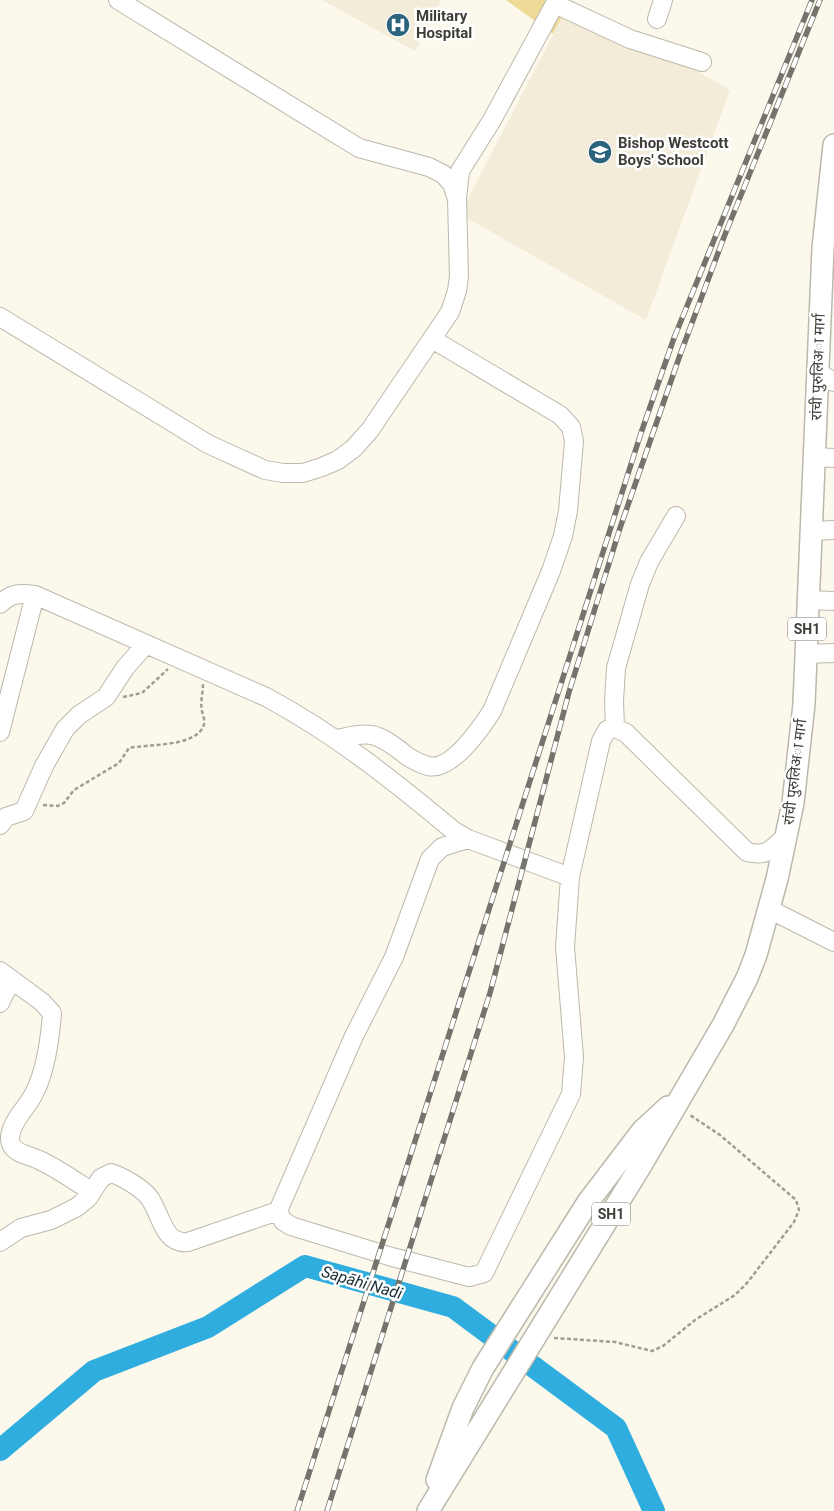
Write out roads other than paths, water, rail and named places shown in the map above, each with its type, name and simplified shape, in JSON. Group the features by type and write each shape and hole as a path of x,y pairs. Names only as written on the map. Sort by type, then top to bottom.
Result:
{"main road":[{"name":"रांची पुरुलिअा मार्ग","path":"427,1511 510,1380 680,1098 747,978 769,909 793,803 804,704 811,531 824,458 829,237 834,144"},
{"name":"SH1","path":"427,1511 463,1408 483,1368 588,1202 642,1131 680,1098"}],"street":[{"path":"118,0 359,148 428,167 443,174 452,184 457,199"},
{"path":"656,19 663,0"},
{"path":"0,316 208,444 265,470 283,473 303,472 322,467 338,460 354,448 370,430 450,312 457,291 459,276 457,199 460,171 492,120 556,2 630,39 702,62"},
{"path":"336,739 371,735 429,767 445,764 459,753 478,732 492,712 551,571 568,511 574,441 571,427 560,415 432,338"},
{"path":"615,728 616,668 649,562 676,516"},
{"path":"811,531 834,530"},
{"path":"0,604 8,596 18,593 35,595 266,698 336,739 372,764 454,831 468,839 570,877"},
{"path":"0,732 35,595"},
{"path":"808,600 834,601"},
{"path":"0,824 6,817 24,811 44,766 65,729 79,715 106,696 125,668 146,644"},
{"path":"806,654 834,653"},
{"path":"278,1211 283,1221 291,1226 392,1257 469,1277 484,1273 571,1094 574,1057 566,947 570,877 601,742 606,730 615,728 626,733 747,852 759,855 767,853 786,836"},
{"path":"0,1242 21,1228 51,1220 77,1207 88,1198 101,1178 106,1174 116,1175 148,1196 172,1239 183,1243 278,1211 354,1036 394,957 430,859 442,847 468,839"},
{"path":"769,909 834,942"},
{"path":"0,1003 6,975 42,1002 52,1013 44,1068 34,1092 14,1128 10,1139 12,1146 18,1152 39,1160 92,1192"}],"waterway":[{"name":"Sapāhi Nadi","path":"0,1450 94,1371 208,1327 305,1266 453,1307 616,1428 654,1511"}],"railway":[{"path":"297,1511 641,433 674,338 812,0"},
{"path":"327,1511 490,993 569,692 620,528 680,355 724,237 820,0"}],"place":[{"name":"Military Hospital","path":"398,25"},
{"name":"Bishop Westcott Boys' School","path":"600,152"}]}
